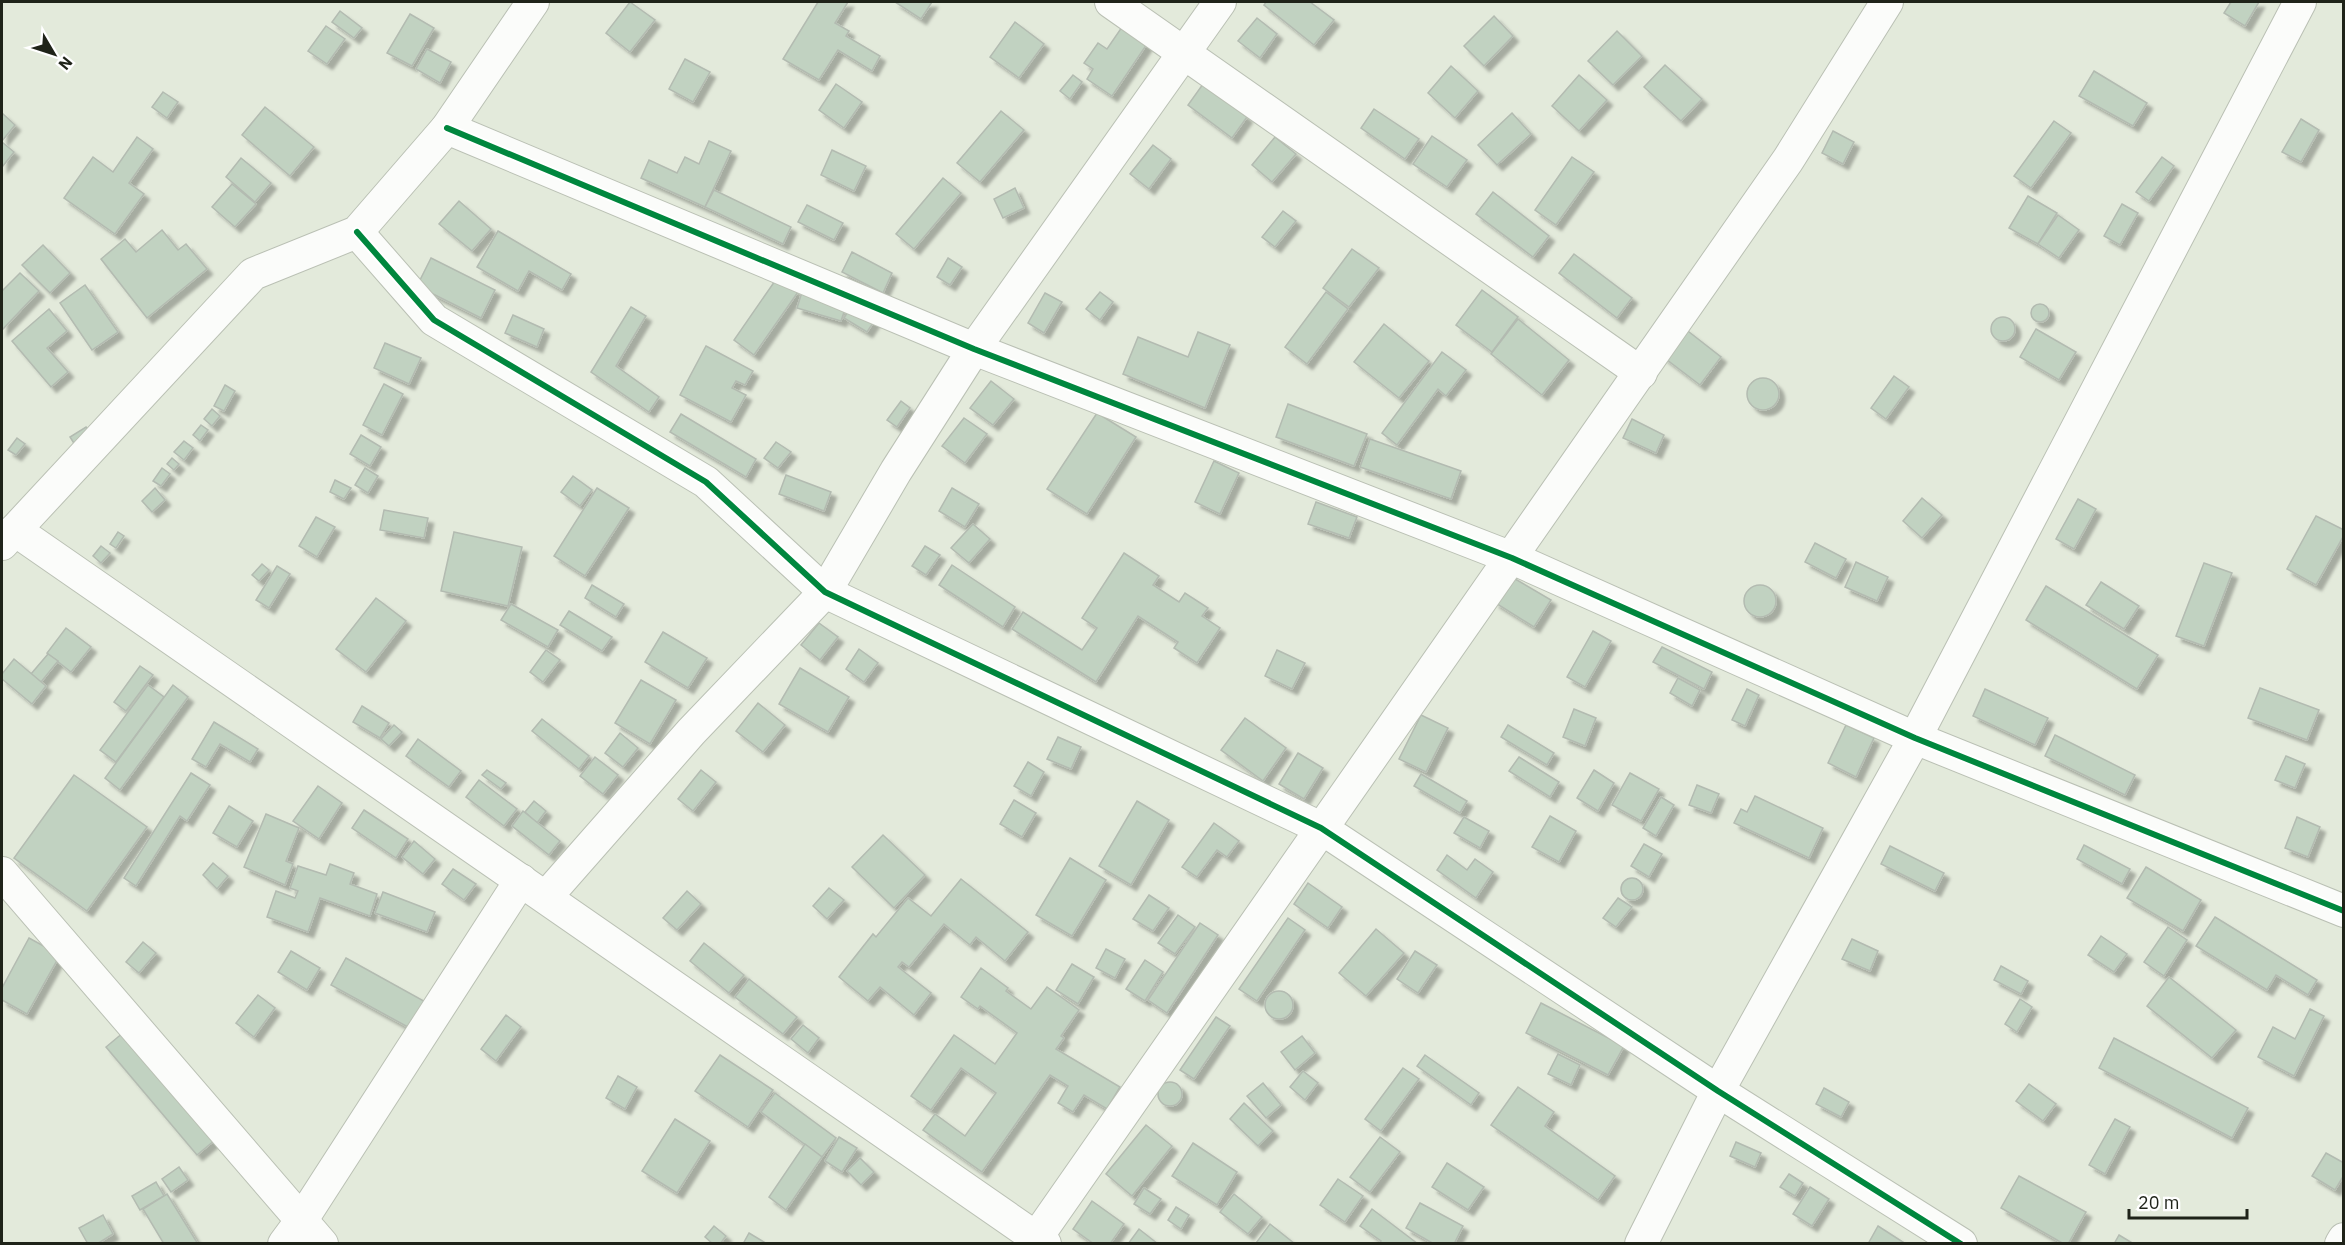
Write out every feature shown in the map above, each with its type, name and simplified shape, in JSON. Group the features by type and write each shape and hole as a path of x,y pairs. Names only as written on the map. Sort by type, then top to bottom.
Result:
{"street":[{"path":"533,2 447,128 357,232 253,274 8,537 533,889 1038,1241 1321,828 1512,558 1788,160 1887,2"},
{"path":"1111,2 1641,373"},
{"path":"292,1232 533,889 691,732 825,592 896,471 974,350 1220,2"},
{"path":"1641,1244 1718,1091 1915,738 2300,2"},
{"path":"447,128 974,350 1512,558 1915,738 2343,911"},
{"path":"357,232 434,320 706,482 825,592 1321,828 1718,1091 1961,1244"},
{"path":"2,873 292,1232 322,1244"},
{"path":"2341,1244 2343,1239"}],"building":[{"path":"630,2 655,20 630,52 606,33"},
{"path":"818,2 848,2 835,23 849,31 846,36 880,56 872,71 838,50 819,80 783,59"},
{"path":"895,2 932,2 921,19"},
{"path":"1266,2 1310,2 1334,20 1314,45 1264,5"},
{"path":"2231,2 2259,2 2245,26 2224,13"},
{"path":"340,11 362,28 354,38 332,22"},
{"path":"410,14 434,28 412,66 387,53"},
{"path":"1494,16 1513,36 1484,66 1464,46"},
{"path":"1257,18 1277,34 1260,58 1238,41"},
{"path":"1015,22 1044,44 1019,78 990,57"},
{"path":"326,26 345,39 327,64 308,51"},
{"path":"1122,27 1147,44 1112,96 1087,79 1093,69 1084,63 1098,43 1107,49"},
{"path":"1617,31 1642,56 1613,85 1588,61"},
{"path":"427,49 451,62 440,83 416,69"},
{"path":"685,59 710,72 693,102 669,89"},
{"path":"1665,65 1702,99 1681,121 1644,87"},
{"path":"1451,66 1478,91 1455,118 1428,93"},
{"path":"2094,71 2147,103 2133,126 2079,96"},
{"path":"1073,75 1082,82 1070,99 1060,91"},
{"path":"1579,75 1607,100 1579,131 1552,106"},
{"path":"836,84 862,102 844,128 819,110"},
{"path":"1203,84 1247,117 1232,138 1188,105"},
{"path":"163,92 178,102 167,118 152,107"},
{"path":"265,107 314,147 290,176 242,135"},
{"path":"1374,109 1419,139 1405,159 1361,128"},
{"path":"1001,111 1024,130 980,182 957,163"},
{"path":"2,113 15,125 2,141"},
{"path":"1512,113 1531,134 1497,165 1478,145"},
{"path":"2301,119 2319,130 2301,162 2282,152"},
{"path":"2054,121 2071,133 2031,188 2014,176"},
{"path":"1833,131 1854,142 1843,164 1822,153"},
{"path":"1432,136 1467,160 1447,187 1413,164"},
{"path":"137,137 153,149 129,183 144,194 115,234 64,198 93,157 113,172"},
{"path":"1275,137 1296,154 1272,182 1252,165"},
{"path":"709,141 731,151 705,207 641,178 649,160 677,173 685,157 699,164"},
{"path":"2,142 14,152 2,167"},
{"path":"1153,145 1171,159 1149,189 1130,174"},
{"path":"832,150 866,166 854,191 821,175"},
{"path":"1572,157 1594,172 1556,225 1535,210"},
{"path":"2162,157 2174,166 2149,201 2136,192"},
{"path":"241,158 271,183 255,202 226,177"},
{"path":"943,178 961,193 914,249 896,234"},
{"path":"232,184 256,204 235,227 212,207"},
{"path":"1015,188 1024,208 1003,218 994,199"},
{"path":"714,190 791,227 783,244 705,207"},
{"path":"1493,192 1549,236 1533,257 1476,214"},
{"path":"2028,196 2057,213 2038,244 2009,228"},
{"path":"459,201 491,229 472,251 439,224"},
{"path":"2122,204 2138,213 2120,245 2104,236"},
{"path":"807,205 843,223 834,240 798,222"},
{"path":"1283,211 1296,221 1275,247 1262,237"},
{"path":"2058,215 2079,230 2059,258 2038,244"},
{"path":"162,230 178,250 186,244 207,269 147,318 101,259 125,239 136,252"},
{"path":"498,231 571,274 562,290 529,271 518,291 477,267"},
{"path":"43,245 70,273 50,293 22,265"},
{"path":"1352,249 1379,268 1349,307 1323,288"},
{"path":"852,252 892,273 883,293 842,272"},
{"path":"1574,254 1632,298 1617,318 1559,273"},
{"path":"431,258 495,290 481,318 417,286"},
{"path":"948,258 962,267 950,285 937,277"},
{"path":"20,273 39,291 2,330 2,291"},
{"path":"777,278 798,292 754,355 734,340"},
{"path":"85,285 118,332 92,350 60,303"},
{"path":"1482,290 1518,317 1492,352 1456,325"},
{"path":"802,292 846,306 841,321 797,308"},
{"path":"1100,292 1113,302 1100,320 1086,309"},
{"path":"1326,292 1348,309 1307,364 1285,347"},
{"path":"1045,293 1062,302 1044,333 1028,323"},
{"path":"2040,304 2046,307 2049,313 2046,319 2040,322 2034,319 2031,313 2034,307"},
{"path":"851,306 875,320 867,332 844,318"},
{"path":"631,307 646,316 616,366 659,397 649,412 591,372"},
{"path":"49,309 67,331 47,348 68,372 51,387 12,341"},
{"path":"513,315 544,329 537,347 505,333"},
{"path":"2003,317 2012,320 2015,329 2012,338 2003,341 1994,338 1991,329 1994,320"},
{"path":"1518,319 1569,360 1542,395 1491,354"},
{"path":"1384,324 1429,361 1399,398 1354,362"},
{"path":"1684,328 1721,357 1700,385 1662,356"},
{"path":"2036,329 2076,352 2059,380 2020,357"},
{"path":"1198,332 1230,345 1205,408 1123,374 1138,337 1188,357"},
{"path":"385,343 421,358 409,384 374,368"},
{"path":"706,346 753,371 745,385 736,381 732,388 746,395 731,422 680,395"},
{"path":"1442,352 1466,370 1446,396 1438,389 1397,445 1382,433"},
{"path":"1894,376 1909,387 1886,419 1871,408"},
{"path":"1763,378 1774,383 1779,394 1774,405 1763,410 1752,405 1747,394 1752,383"},
{"path":"991,381 1014,399 993,425 970,408"},
{"path":"384,384 403,394 382,435 363,425"},
{"path":"225,385 235,391 224,411 214,406"},
{"path":"901,401 910,408 897,427 887,420"},
{"path":"1288,404 1367,434 1354,466 1276,437"},
{"path":"212,409 220,416 212,426 204,419"},
{"path":"1097,413 1136,437 1087,514 1047,489"},
{"path":"681,414 756,459 746,477 670,432"},
{"path":"964,418 987,434 965,463 942,446"},
{"path":"1632,419 1664,435 1656,453 1623,438"},
{"path":"201,425 208,430 200,441 193,435"},
{"path":"86,427 91,435 75,445 70,437"},
{"path":"361,435 381,447 370,466 350,454"},
{"path":"17,438 25,444 16,455 8,450"},
{"path":"1370,439 1461,471 1451,499 1360,467"},
{"path":"184,441 193,448 184,460 174,452"},
{"path":"776,442 791,452 778,468 764,458"},
{"path":"172,458 179,464 174,470 167,464"},
{"path":"1214,461 1239,473 1220,514 1195,502"},
{"path":"162,468 170,474 161,486 153,481"},
{"path":"365,468 378,476 368,493 355,485"},
{"path":"786,475 831,492 824,511 779,494"},
{"path":"573,476 592,490 580,506 561,492"},
{"path":"335,480 351,488 344,499 330,492"},
{"path":"155,488 165,500 152,512 142,501"},
{"path":"597,488 629,508 585,576 554,556"},
{"path":"952,488 979,504 965,527 939,511"},
{"path":"1922,498 1942,515 1922,538 1903,521"},
{"path":"2078,499 2096,509 2074,549 2056,539"},
{"path":"1316,502 1357,517 1349,538 1308,524"},
{"path":"384,510 428,518 424,538 380,530"},
{"path":"2316,516 2344,530 2344,535 2316,585 2287,569"},
{"path":"316,517 335,527 317,557 299,546"},
{"path":"973,524 990,539 969,563 951,548"},
{"path":"118,532 124,536 116,548 110,544"},
{"path":"454,532 522,547 508,606 441,591"},
{"path":"1815,543 1846,559 1836,578 1805,562"},
{"path":"101,546 110,553 101,563 93,556"},
{"path":"925,546 940,555 926,575 912,566"},
{"path":"1124,553 1159,576 1153,585 1179,602 1185,593 1208,608 1202,616 1220,628 1197,663 1174,648 1178,642 1138,616 1096,682 1012,629 1023,612 1082,650 1097,628 1082,618"},
{"path":"1856,562 1888,577 1877,601 1845,587"},
{"path":"2204,563 2232,573 2204,646 2176,636"},
{"path":"262,564 269,570 259,581 252,575"},
{"path":"952,565 1015,607 1003,627 939,585"},
{"path":"277,566 290,574 269,608 256,600"},
{"path":"1510,576 1551,600 1534,627 1494,602"},
{"path":"2101,582 2139,606 2124,629 2086,605"},
{"path":"592,585 624,604 616,617 585,598"},
{"path":"1760,585 1771,590 1776,601 1771,612 1760,617 1749,612 1744,601 1749,590"},
{"path":"2046,586 2158,655 2137,689 2026,620"},
{"path":"376,598 406,621 366,672 336,649"},
{"path":"511,604 558,630 548,647 501,620"},
{"path":"569,611 612,637 602,651 560,625"},
{"path":"819,623 838,637 820,660 801,645"},
{"path":"66,628 91,647 71,672 47,653"},
{"path":"1593,631 1611,641 1585,687 1567,677"},
{"path":"663,632 707,658 688,688 645,662"},
{"path":"1662,647 1712,672 1704,689 1653,662"},
{"path":"859,649 878,663 864,682 846,669"},
{"path":"546,650 560,660 543,682 530,672"},
{"path":"1277,650 1305,663 1292,689 1265,676"},
{"path":"48,654 58,661 41,682 31,674"},
{"path":"14,659 46,686 32,704 2,679 2,674"},
{"path":"140,666 153,675 126,711 114,702"},
{"path":"800,668 849,697 828,732 779,704"},
{"path":"1678,678 1700,690 1692,706 1670,693"},
{"path":"641,680 676,700 650,744 615,723"},
{"path":"148,685 164,697 116,762 100,750"},
{"path":"173,685 188,697 120,790 105,778"},
{"path":"2260,688 2319,710 2307,740 2248,718"},
{"path":"1747,689 1759,695 1745,726 1732,720"},
{"path":"1985,689 2048,718 2035,745 1973,716"},
{"path":"758,703 785,725 763,752 736,731"},
{"path":"362,706 389,723 380,738 353,722"},
{"path":"1574,709 1596,718 1585,746 1563,737"},
{"path":"1421,715 1448,728 1426,772 1399,759"},
{"path":"1245,718 1286,748 1263,781 1221,750"},
{"path":"542,719 589,756 579,769 532,731"},
{"path":"214,722 258,749 250,762 220,744 206,767 192,759"},
{"path":"394,725 402,732 389,746 381,739"},
{"path":"1508,725 1554,753 1547,765 1501,737"},
{"path":"1846,725 1874,738 1856,777 1828,763"},
{"path":"620,733 638,748 623,767 605,753"},
{"path":"2055,735 2135,775 2125,795 2045,756"},
{"path":"1058,737 1081,747 1071,769 1047,759"},
{"path":"418,739 461,771 449,787 406,756"},
{"path":"1298,753 1323,768 1304,799 1279,784"},
{"path":"2286,756 2305,764 2295,788 2275,780"},
{"path":"595,757 618,775 603,794 580,776"},
{"path":"1519,757 1559,782 1550,797 1509,771"},
{"path":"1028,762 1044,772 1031,796 1014,786"},
{"path":"487,770 506,783 501,789 482,775"},
{"path":"701,770 716,782 693,811 678,799"},
{"path":"1594,770 1614,783 1598,811 1577,798"},
{"path":"191,773 210,785 187,821 180,816 136,886 124,878"},
{"path":"1630,773 1659,789 1641,821 1612,805"},
{"path":"1421,774 1467,801 1460,813 1414,786"},
{"path":"74,775 147,827 87,911 14,858"},
{"path":"479,780 517,809 504,826 466,797"},
{"path":"1697,785 1719,794 1711,813 1689,805"},
{"path":"318,786 342,803 319,839 293,821"},
{"path":"1755,796 1823,828 1809,858 1734,823 1741,809 1747,812"},
{"path":"1661,797 1674,805 1656,836 1643,828"},
{"path":"1014,800 1036,813 1022,837 1000,824"},
{"path":"534,801 546,811 537,823 525,812"},
{"path":"1137,801 1169,820 1131,885 1099,866"},
{"path":"229,806 253,821 237,847 213,833"},
{"path":"364,810 408,839 396,858 352,828"},
{"path":"523,811 560,841 549,855 512,826"},
{"path":"266,814 299,828 286,861 293,864 285,885 244,867"},
{"path":"1550,816 1576,831 1559,862 1532,847"},
{"path":"1464,817 1489,831 1480,848 1454,833"},
{"path":"2297,817 2320,827 2308,857 2285,848"},
{"path":"1214,823 1239,841 1227,857 1217,850 1197,877 1182,867"},
{"path":"883,835 925,875 894,908 852,867"},
{"path":"414,841 435,859 423,874 402,857"},
{"path":"1644,844 1662,854 1649,877 1631,866"},
{"path":"2084,845 2130,869 2122,884 2077,859"},
{"path":"1890,846 1944,873 1935,891 1881,864"},
{"path":"1447,855 1467,870 1475,859 1493,872 1476,898 1437,870"},
{"path":"1070,858 1106,880 1072,936 1036,915"},
{"path":"213,863 228,876 217,889 203,875"},
{"path":"330,864 354,873 350,884 377,894 370,916 320,898 308,932 267,917 276,891 295,898 298,891 290,888 298,866 326,875"},
{"path":"2146,867 2201,900 2183,931 2127,898"},
{"path":"453,869 476,884 464,900 442,884"},
{"path":"1632,878 1640,881 1643,889 1640,897 1632,900 1624,897 1621,889 1624,881"},
{"path":"961,879 1028,932 1005,961 976,937 970,945 944,924 909,967 902,962 898,967 931,993 914,1015 880,987 868,1001 839,977 873,934 876,937 908,898 931,916"},
{"path":"1308,883 1342,907 1328,928 1294,904"},
{"path":"829,888 844,900 827,919 813,906"},
{"path":"687,891 701,904 677,930 663,918"},
{"path":"383,892 435,912 427,932 375,913"},
{"path":"1149,895 1169,908 1153,931 1133,919"},
{"path":"1618,898 1632,907 1616,927 1603,918"},
{"path":"1178,915 1195,927 1175,954 1158,943"},
{"path":"2215,917 2317,980 2308,995 2276,975 2267,990 2196,946"},
{"path":"1288,918 1305,930 1257,1001 1239,989"},
{"path":"1200,923 1218,935 1167,1013 1148,1000"},
{"path":"2168,927 2187,940 2164,976 2144,962"},
{"path":"1376,929 1404,953 1366,996 1339,973"},
{"path":"2101,936 2127,954 2114,972 2088,955"},
{"path":"29,938 60,955 27,1014 2,1000 2,988"},
{"path":"1852,939 1878,951 1870,971 1842,959"},
{"path":"143,942 156,953 139,973 126,962"},
{"path":"704,943 744,975 729,993 690,961"},
{"path":"1106,949 1125,959 1115,978 1096,968"},
{"path":"291,951 320,968 307,990 278,972"},
{"path":"1415,951 1437,965 1418,993 1397,979"},
{"path":"346,958 431,1005 417,1032 331,985"},
{"path":"1145,960 1163,972 1145,1001 1126,989"},
{"path":"1072,964 1094,977 1078,1004 1056,990"},
{"path":"2001,966 2028,981 2021,994 1994,980"},
{"path":"981,968 1008,988 1006,991 1031,1009 1047,987 1079,1010 1061,1036 1064,1038 1056,1049 1120,1087 1107,1109 1084,1095 1073,1112 1058,1103 1068,1086 1050,1075 982,1172 923,1130 935,1114 965,1136 996,1093 961,1068 931,1110 911,1096 954,1035 995,1064 1017,1033 980,1006 978,1009 961,997"},
{"path":"2169,977 2236,1030 2212,1058 2147,1006"},
{"path":"749,979 797,1017 783,1034 735,997"},
{"path":"1279,991 1289,995 1293,1005 1289,1015 1279,1019 1269,1015 1265,1005 1269,995"},
{"path":"258,995 275,1008 254,1037 236,1023"},
{"path":"2020,999 2032,1007 2017,1032 2005,1024"},
{"path":"1541,1003 1624,1046 1608,1075 1526,1033"},
{"path":"2310,1009 2324,1016 2294,1076 2258,1057 2273,1027 2295,1039"},
{"path":"506,1015 521,1027 496,1061 481,1049"},
{"path":"1216,1017 1230,1026 1194,1079 1180,1070"},
{"path":"803,1025 819,1038 808,1053 791,1039"},
{"path":"124,1032 215,1140 197,1155 106,1047"},
{"path":"1302,1036 1315,1053 1295,1070 1281,1052"},
{"path":"2114,1038 2248,1108 2232,1138 2099,1068"},
{"path":"1558,1054 1580,1065 1571,1085 1548,1074"},
{"path":"720,1055 773,1090 748,1127 695,1091"},
{"path":"1425,1055 1479,1093 1471,1105 1417,1066"},
{"path":"1403,1068 1419,1079 1381,1131 1365,1119"},
{"path":"1303,1071 1318,1083 1305,1100 1290,1087"},
{"path":"618,1076 637,1087 625,1109 606,1098"},
{"path":"1170,1082 1178,1086 1182,1094 1178,1102 1170,1106 1162,1102 1158,1094 1162,1086"},
{"path":"1263,1083 1281,1105 1266,1118 1247,1096"},
{"path":"2029,1084 2056,1104 2043,1121 2016,1101"},
{"path":"1518,1087 1554,1112 1545,1126 1615,1176 1598,1200 1491,1125"},
{"path":"1824,1088 1849,1102 1841,1117 1816,1104"},
{"path":"775,1093 836,1138 822,1157 761,1112"},
{"path":"1244,1103 1273,1131 1258,1146 1230,1119"},
{"path":"675,1119 710,1141 677,1193 642,1171"},
{"path":"2115,1119 2130,1127 2105,1174 2089,1165"},
{"path":"1146,1125 1172,1146 1132,1196 1106,1174"},
{"path":"839,1137 857,1148 842,1172 825,1161"},
{"path":"1380,1137 1400,1152 1370,1192 1350,1177"},
{"path":"1736,1142 1761,1153 1755,1167 1730,1156"},
{"path":"1193,1143 1237,1172 1217,1205 1172,1176"},
{"path":"805,1144 822,1157 786,1210 769,1197"},
{"path":"2326,1153 2344,1163 2344,1175 2335,1190 2312,1176"},
{"path":"860,1158 874,1172 861,1185 847,1171"},
{"path":"1447,1163 1484,1187 1468,1210 1432,1187"},
{"path":"179,1167 188,1180 171,1192 162,1179"},
{"path":"1789,1174 1803,1183 1795,1196 1780,1187"},
{"path":"2019,1176 2086,1212 2068,1244 2064,1244 2001,1208"},
{"path":"1338,1179 1363,1196 1345,1222 1320,1205"},
{"path":"156,1182 164,1196 140,1210 132,1196"},
{"path":"1810,1187 1829,1199 1812,1226 1793,1214"},
{"path":"1144,1188 1161,1199 1150,1214 1134,1204"},
{"path":"167,1194 198,1244 164,1244 143,1209"},
{"path":"1234,1194 1262,1217 1248,1234 1220,1212"},
{"path":"1092,1201 1124,1224 1110,1244 1094,1244 1073,1229"},
{"path":"1420,1203 1463,1226 1454,1244 1434,1244 1406,1228"},
{"path":"1176,1207 1189,1215 1181,1229 1168,1220"},
{"path":"1372,1209 1418,1244 1379,1244 1381,1241 1360,1226"},
{"path":"103,1215 113,1234 97,1244 88,1244 79,1228"},
{"path":"1270,1224 1295,1244 1256,1243"},
{"path":"714,1226 726,1236 720,1244 713,1244 705,1237"},
{"path":"1878,1226 1906,1244 1868,1244"},
{"path":"1139,1229 1158,1244 1128,1244"},
{"path":"749,1233 764,1242 763,1244 743,1244"},
{"path":"2119,1235 2134,1244 2114,1244"}],"cycle path":[{"path":"447,128 974,349 1512,558 1915,738 2344,911"},
{"path":"357,232 434,320 706,482 825,592 1321,828 1718,1091 1961,1244"}]}
